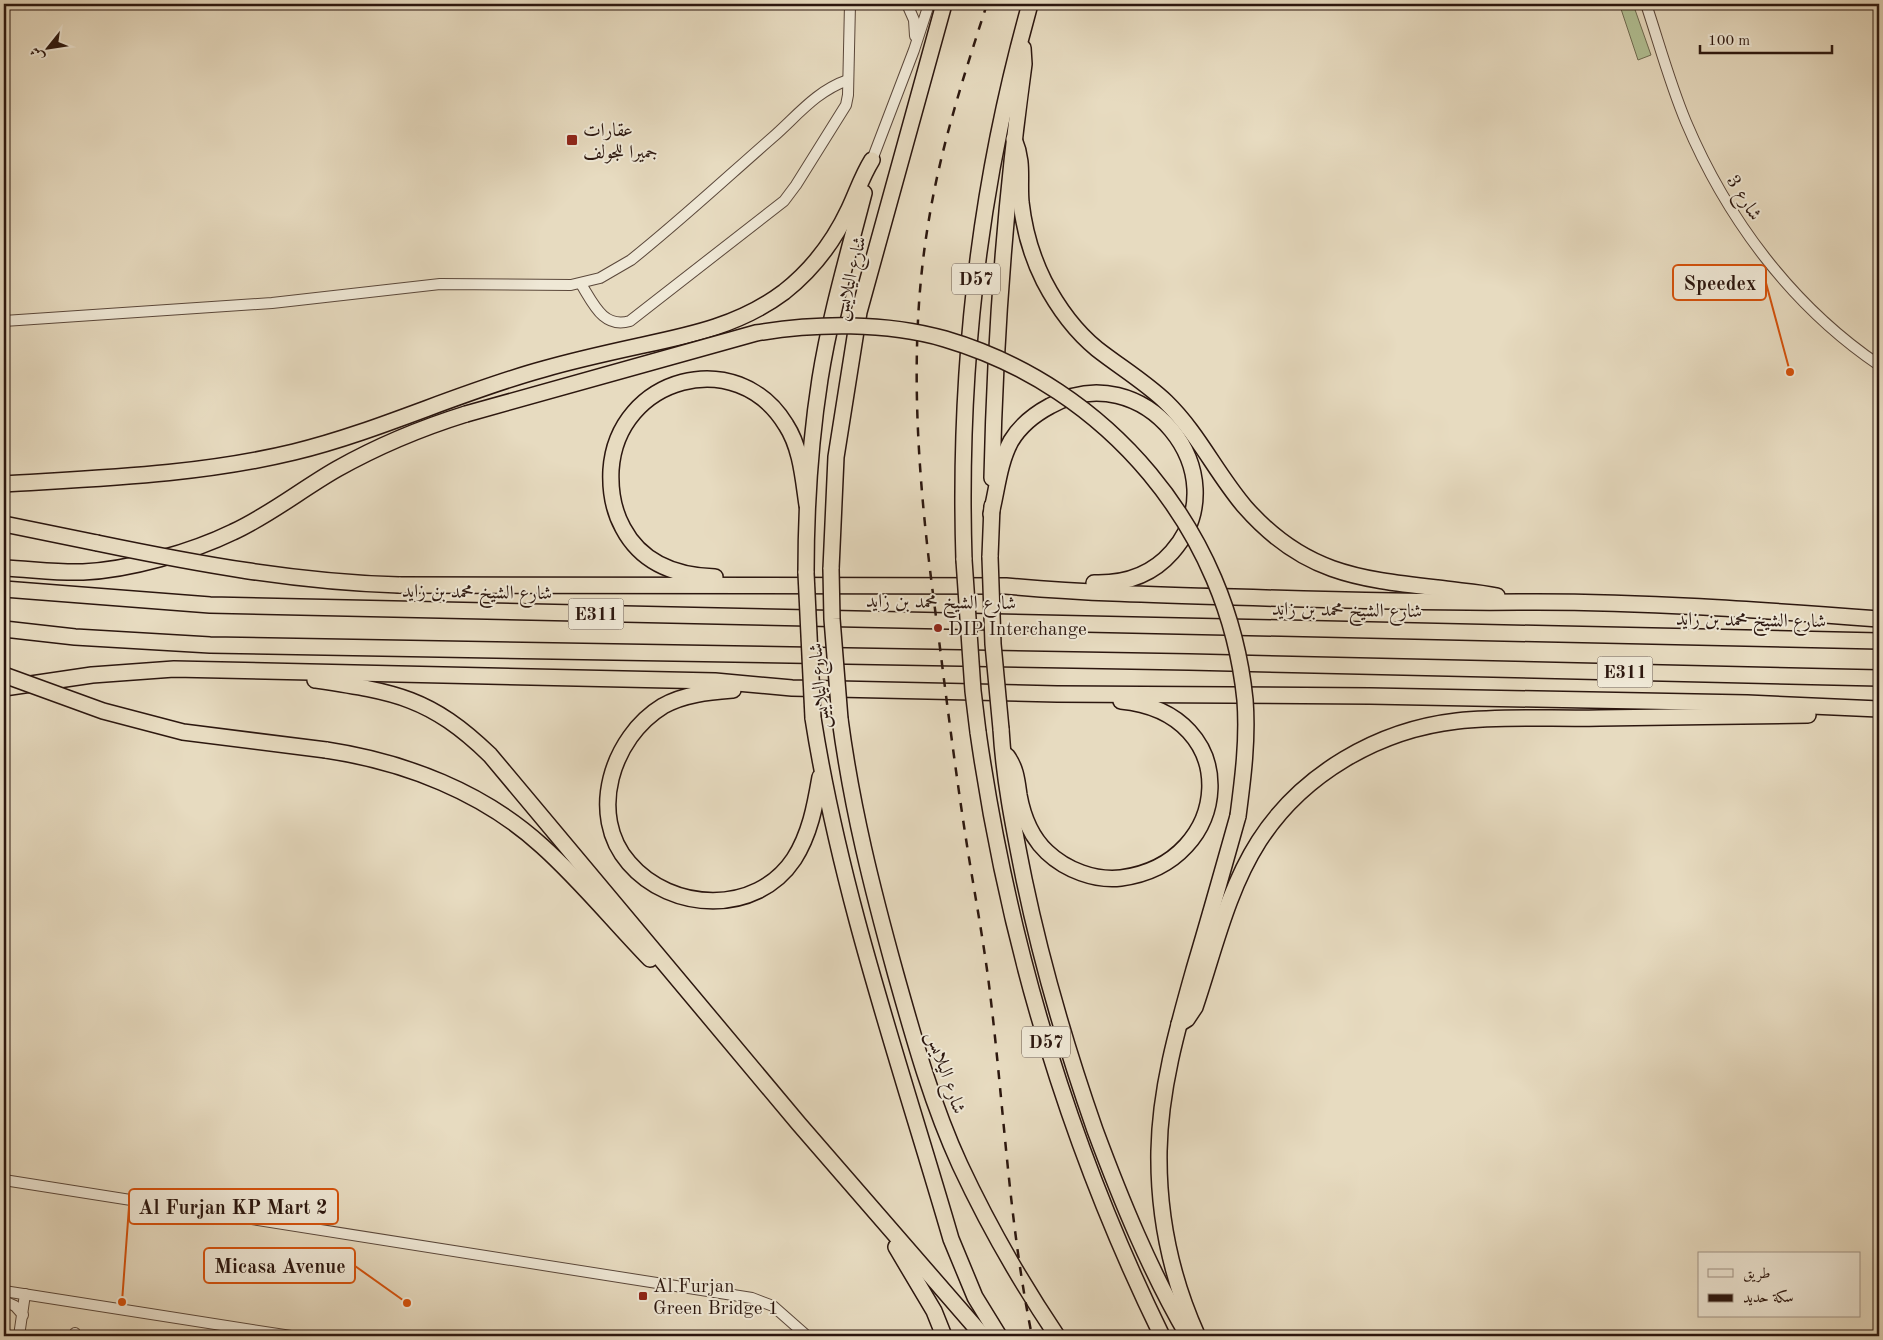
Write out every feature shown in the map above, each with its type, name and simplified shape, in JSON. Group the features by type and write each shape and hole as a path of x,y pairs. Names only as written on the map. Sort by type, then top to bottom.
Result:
{"highway":[{"name":"شارع اليلايس","path":"944,4 859,312 836,457 831,569 832,619 840,720 851,796 866,868 935,1106 981,1209 1006,1256 1056,1336"},
{"name":"D57","path":"1030,4 1008,88 990,182 973,300 962,437 964,560 970,656 978,732 1001,870 1038,1016 1066,1107 1099,1197 1137,1285 1162,1336"},
{"path":"1023,29 1024,64 1014,139 994,384 990,558 993,644 1002,751 1038,946 1058,1018 1113,1177 1156,1277 1188,1336"},
{"path":"1014,139 1021,160 1021,201 1029,242 1036,263 1055,301 1097,349 1158,394 1175,410 1203,446 1244,506 1260,523 1296,552 1316,563 1345,574 1394,584 1489,595 1520,602"},
{"path":"4,484 175,473 266,458 362,432 469,392 541,370 610,352 681,338 720,327 746,316 773,300 809,269 837,232 862,176 872,160"},
{"path":"872,160 826,346 820,381 806,505 806,573 813,718 822,771 856,914 951,1239 976,1297 999,1336"},
{"path":"4,568 83,572 104,570 137,563 208,543 261,517 336,470 401,437 466,414 756,333 786,328 851,326 943,338 986,354 1032,376 1084,409 1129,448 1172,501 1205,558 1227,613 1243,685 1245,756 1238,816 1178,1024 1166,1089 1159,1150 1161,1203 1173,1273 1197,1336"},
{"path":"788,587 752,579 686,575 653,561 627,535 612,502 610,484 615,442 634,410 664,388 700,379 738,384 759,395 774,408 786,425 794,440 799,459 806,505"},
{"path":"991,514 1003,461 1011,442 1033,417 1059,400 1074,395 1090,391 1106,392 1149,408 1165,422 1185,450 1194,477 1194,506 1185,534 1167,558 1156,567 1129,580 1099,584 1060,582 1030,588"},
{"path":"4,524 251,573 320,581 399,585 1006,586 1091,593 1477,604 1520,602 1724,608 1879,619"},
{"name":"شارع الشيخ محمد بن زايد","path":"4,589 210,605 1879,642"},
{"name":"E311","path":"4,629 210,645 1189,662 1879,678"},
{"path":"4,688 133,671 252,671 715,681 792,688 1057,694 1158,693 1446,697 1747,703 1875,709"},
{"path":"252,671 383,691 408,698 453,722 490,755 683,985 983,1336"},
{"path":"4,675 103,711 183,732 359,756 409,770 465,793 492,808 542,846 652,962 683,985"},
{"path":"792,688 705,692 664,705 648,716 634,730 614,764 608,804 618,844 628,862 643,877 662,889 686,898 710,902 730,900 754,892 781,873 792,861 805,840 813,816 822,771"},
{"path":"1002,751 1014,768 1022,806 1031,832 1048,853 1062,863 1101,878 1117,878 1150,872 1180,851 1200,824 1207,809 1210,791 1210,772 1204,753 1195,736 1166,712 1148,705 1057,694"},
{"path":"1178,1024 1187,1019 1196,1007 1233,893 1258,842 1278,815 1316,778 1366,748 1395,735 1456,721 1826,715 1875,709"},
{"path":"887,1225 896,1246 934,1311 944,1336"}],"street":[{"path":"581,284 598,312 606,319 620,323 635,319 789,196 843,110 848,95 850,4"},
{"path":"907,4 915,26 914,50"},
{"path":"872,160 914,50 928,4"},
{"name":"شارع 3","path":"1646,4 1685,120 1713,180 1733,213 1760,252 1795,292 1834,330 1879,365"},
{"path":"4,322 281,302 440,284 581,284 605,276 631,260 784,128 815,97 829,88 848,80"},
{"path":"4,1180 752,1298 773,1306 807,1336"},
{"path":"4,1291 291,1336"},
{"path":"19,1336 25,1294"},
{"path":"4,1301 15,1306 23,1316"},
{"path":"793,1322 793,1336"}],"green space":[{"path":"1633,4 1651,55 1638,60 1621,9"}],"railway":[{"path":"987,4 947,138 929,219 922,269 918,320 918,422 920,473 931,574 958,786 988,974 1012,1208 1032,1336"}],"place":[{"name":"عقارات جميرا للجولف","path":"572,140"},
{"name":"Speedex","path":"1790,372"},
{"name":"DIP Interchange","path":"938,628"},
{"name":"Al Furjan Green Bridge 1","path":"643,1296"},
{"name":"Al Furjan KP Mart 2","path":"122,1302"},
{"name":"Micasa Avenue","path":"407,1303"}]}
